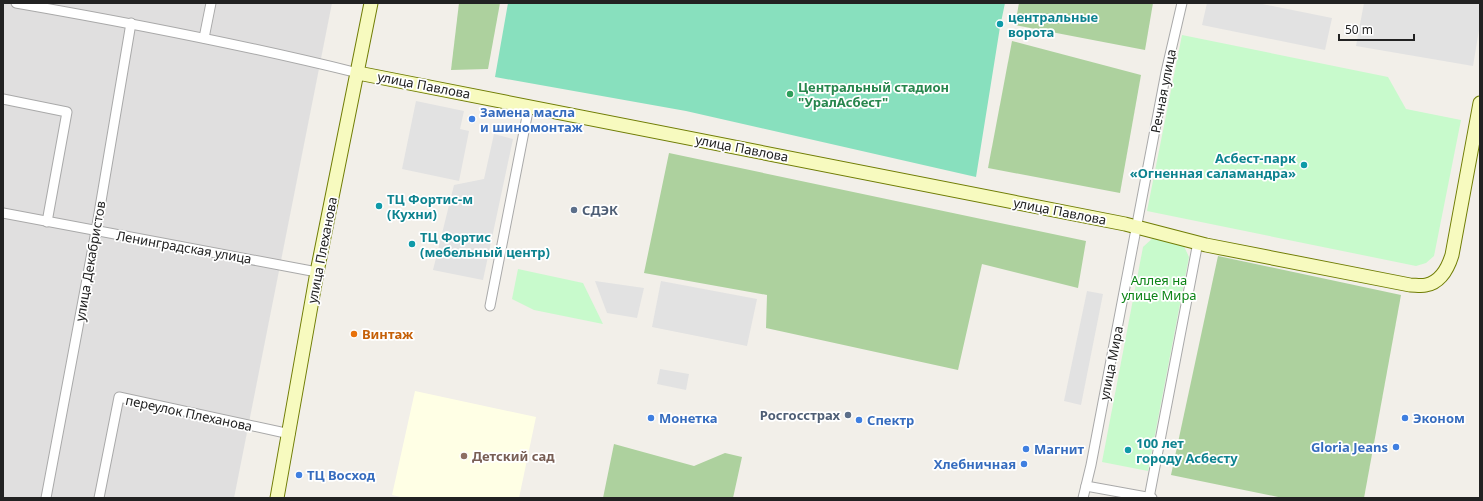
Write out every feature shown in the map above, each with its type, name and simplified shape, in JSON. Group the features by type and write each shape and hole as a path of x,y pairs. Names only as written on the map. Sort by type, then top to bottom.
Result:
{"street":[{"name":"улица Павлова","path":"16,3 131,23 291,56 358,73 1137,227 1206,245 1410,285 1427,285 1438,279 1446,271 1452,255 1480,103"},
{"path":"204,38 211,3"},
{"name":"улица Плеханова","path":"277,498 290,434 318,272 371,3"},
{"name":"Речная улица","path":"1137,227 1166,72 1182,3"},
{"name":"улица Декабристов","path":"46,498 96,231 131,23"},
{"path":"3,99 66,112 46,222"},
{"path":"490,306 529,106"},
{"name":"Ленинградская улица","path":"3,213 318,272"},
{"name":"улица Мира","path":"1083,498 1137,227"},
{"path":"1086,486 1150,498 1198,242"},
{"name":"переулок Плеханова","path":"99,498 119,398 290,434"}],"shaded area":[{"path":"3,3 332,3 234,498 3,498"},
{"path":"1207,3 1257,3 1332,18 1325,50 1202,25"},
{"path":"1364,3 1480,4 1480,24 1473,66 1356,46"},
{"path":"416,101 464,111 460,129 469,131 459,181 402,169"},
{"path":"494,134 513,139 483,280 433,270 454,185 484,179"},
{"path":"595,281 644,288 637,318 607,313"},
{"path":"661,281 757,299 747,346 652,327"},
{"path":"1087,291 1103,294 1081,405 1064,401"},
{"path":"660,369 689,374 686,390 657,384"},
{"name":"Детский сад","path":"415,391 536,417 519,498 405,498 392,495"}],"green space":[{"path":"459,3 500,3 488,69 451,70"},
{"name":"Центральный стадион \"УралАсбест\"","path":"508,3 1005,3 976,177 686,111 495,77"},
{"path":"1019,3 1153,3 1145,50 1015,25"},
{"name":"Асбест-парк «Огненная саламандра»","path":"1182,35 1388,77 1406,109 1461,120 1434,256 1426,263 1416,266 1147,211"},
{"path":"1012,41 1141,75 1120,193 988,168"},
{"path":"669,153 1086,241 1078,288 982,264 958,370 766,328 767,295 644,273"},
{"name":"Аллея на улице Мира","path":"1154,237 1182,242 1189,257 1148,471 1102,462 1143,247"},
{"path":"1218,256 1401,295 1364,498 1283,498 1171,475"},
{"path":"518,269 583,283 603,324 534,310 512,299"},
{"path":"614,444 694,466 725,453 742,457 733,498 603,498"}],"place":[{"name":"центральные ворота","path":"1000,24"},
{"name":"Центральный стадион \"УралАсбест\"","path":"790,94"},
{"name":"Замена масла и шиномонтаж","path":"472,119"},
{"name":"Асбест-парк «Огненная саламандра»","path":"1304,165"},
{"name":"ТЦ Фортис-м (Кухни)","path":"379,206"},
{"name":"СДЭК","path":"574,210"},
{"name":"ТЦ Фортис (мебельный центр)","path":"412,244"},
{"name":"Винтаж","path":"354,334"},
{"name":"Росгосстрах","path":"848,415"},
{"name":"Монетка","path":"651,418"},
{"name":"Эконом","path":"1405,418"},
{"name":"Спектр","path":"859,420"},
{"name":"Gloria Jeans","path":"1396,447"},
{"name":"Магнит","path":"1026,449"},
{"name":"100 лет городу Асбесту","path":"1128,450"},
{"name":"Детский сад","path":"464,456"},
{"name":"Хлебничная","path":"1024,464"},
{"name":"ТЦ Восход","path":"299,475"}]}
